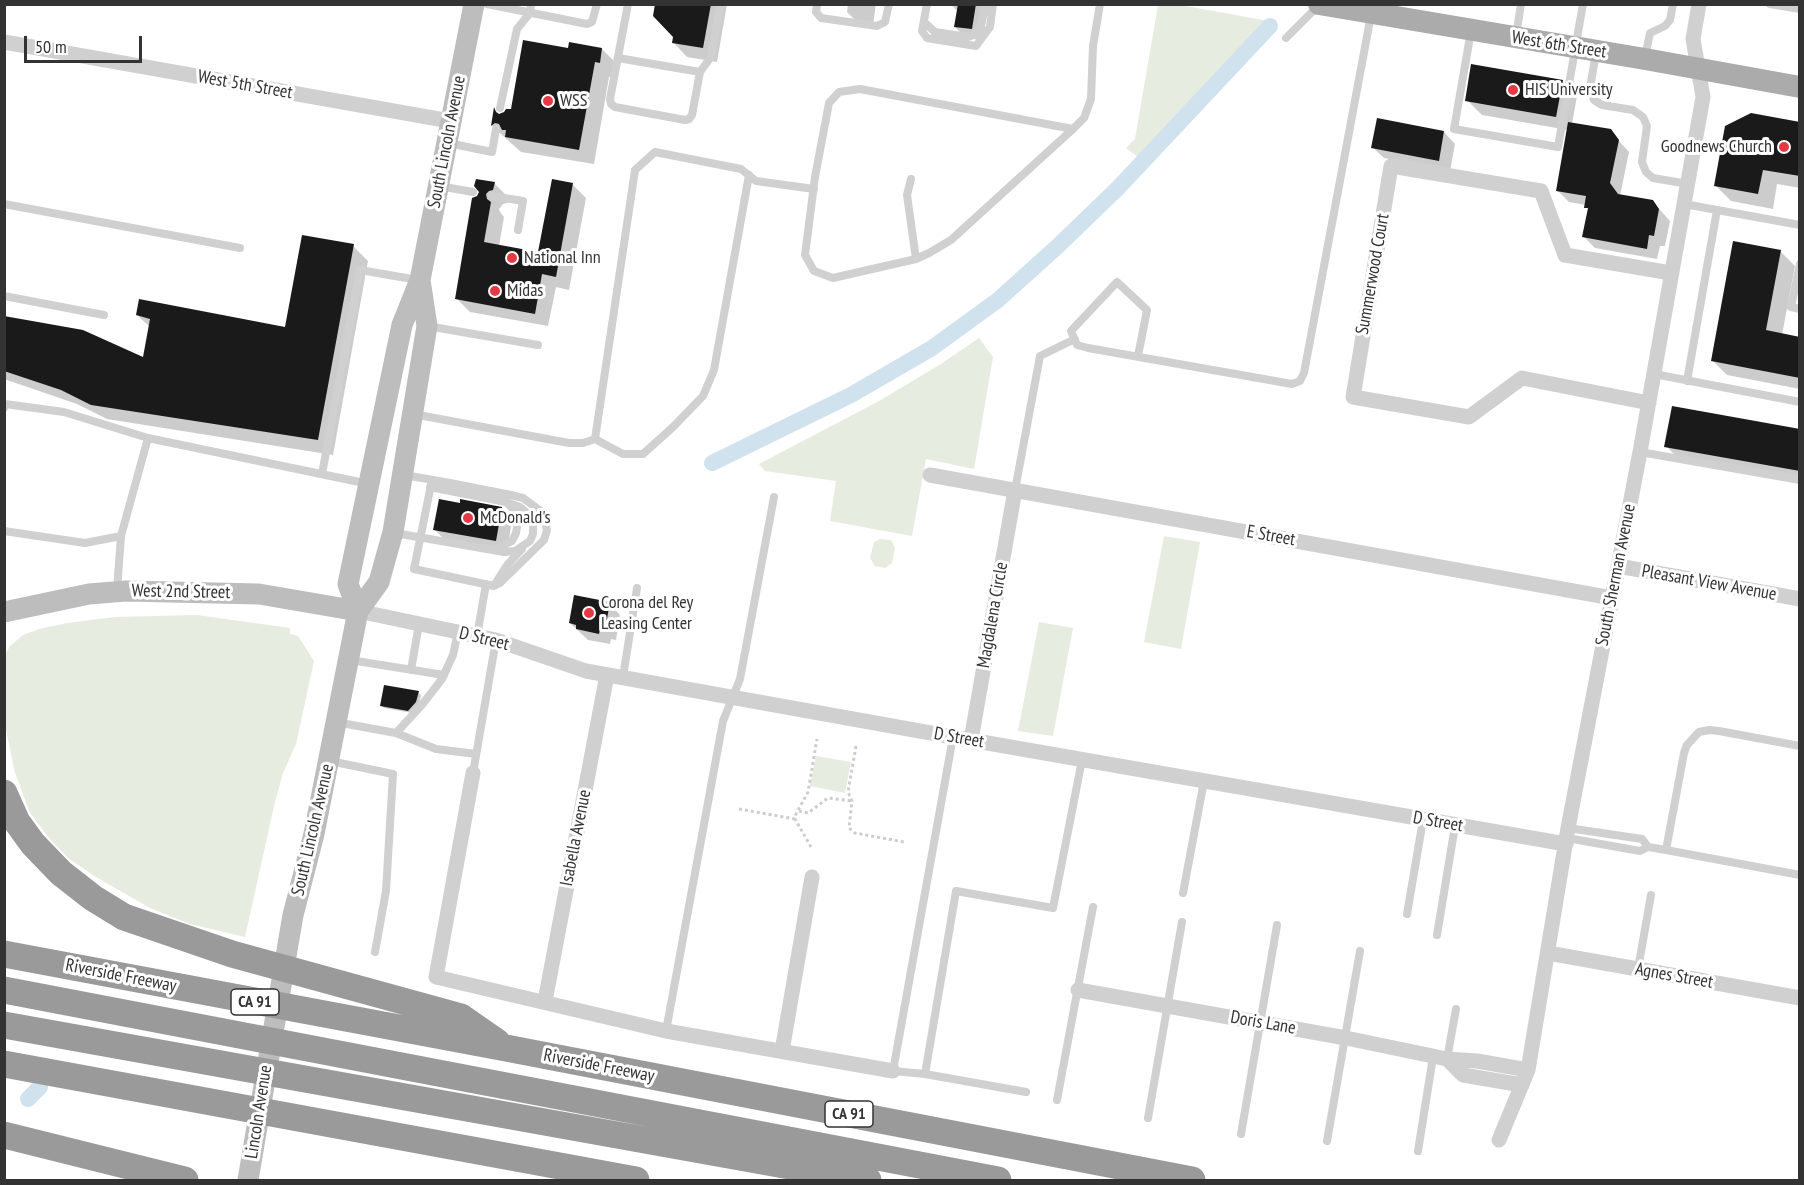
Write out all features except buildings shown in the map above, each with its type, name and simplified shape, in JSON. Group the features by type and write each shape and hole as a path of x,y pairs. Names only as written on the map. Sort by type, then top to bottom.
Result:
{"highway":[{"path":"4,793 17,822 33,844 61,873 93,898 124,917 232,954 461,1017 506,1048"},
{"name":"Riverside Freeway","path":"4,954 1192,1180"},
{"path":"4,990 998,1180"},
{"path":"4,1025 868,1180"},
{"path":"4,1064 636,1180"},
{"path":"4,1135 185,1180"}],"main road":[{"name":"South Lincoln Avenue","path":"358,611 348,584 402,325 420,280 474,4"},
{"name":"West 6th Street","path":"1319,5 1800,87"},
{"name":"South Lincoln Avenue","path":"269,1048 293,915 314,834 358,611 380,582 393,532 427,326 420,280"},
{"name":"West 2nd Street","path":"4,612 89,594 117,591 259,594 358,611"},
{"name":"Lincoln Avenue","path":"249,1178 269,1048"}],"street":[{"name":"South Sherman Avenue","path":"1499,1140 1528,1070 1567,837 1688,184 1703,97 1693,39 1699,4"},
{"name":"West 5th Street","path":"4,42 450,121"},
{"name":"Summerwood Court","path":"1649,403 1522,378 1469,417 1353,397 1392,166 1541,191 1565,255 1671,273"},
{"name":"E Street","path":"930,475 1612,598"},
{"name":"Magdalena Circle","path":"971,740 1015,490"},
{"name":"Pleasant View Avenue","path":"1618,566 1800,599"},
{"name":"D Street","path":"358,611 496,640 586,671 1455,826 1567,837"},
{"name":"Isabella Avenue","path":"545,1001 615,676"},
{"path":"473,773 436,977 666,1031 893,1071"},
{"path":"782,1051 812,877"},
{"name":"Agnes Street","path":"1548,953 1800,998"},
{"name":"Doris Lane","path":"1078,990 1261,1022 1440,1058 1477,1061 1528,1070"},
{"name":"Doris Lane","path":"1440,1058 1463,1075 1522,1085"}],"lane":[{"path":"487,4 531,9 587,24 592,22 597,4"},
{"path":"628,4 610,99 611,104 615,107 685,120 692,115 700,72 711,57 721,4"},
{"path":"817,4 816,12 820,18 879,26 885,22 889,4"},
{"path":"927,4 923,26 927,38 976,46 990,27 993,4"},
{"path":"923,26 935,32 968,37 976,34 981,26 985,4"},
{"path":"1073,129 860,89 839,92 829,103 805,255 814,271 833,278 916,259 951,240 1073,129 1084,118 1090,99 1093,46 1100,4"},
{"path":"1515,38 1521,4"},
{"path":"1583,4 1590,88 1594,100 1602,105 1633,110 1643,117 1647,126 1642,162 1646,172 1653,178 1688,184"},
{"path":"1645,59 1650,33 1665,26 1670,20 1673,4"},
{"path":"1770,4 1800,9"},
{"path":"1286,38 1319,5"},
{"path":"500,108 518,29 531,9"},
{"path":"1138,356 1147,310 1117,282 1071,331 1077,345 1292,384 1300,381 1304,373 1371,14"},
{"path":"1471,31 1454,129 1558,147 1586,49"},
{"path":"618,58 700,72"},
{"path":"446,143 492,152 496,129"},
{"path":"595,438 635,170 655,152 741,169 756,181 814,189"},
{"path":"595,438 623,454 644,454 703,396 714,370 749,175"},
{"path":"911,179 907,195 916,259"},
{"path":"438,186 473,192"},
{"path":"492,196 523,201 518,230"},
{"path":"4,204 240,248"},
{"path":"1684,204 1800,225"},
{"path":"1687,381 1717,210"},
{"path":"1800,264 1791,308 1800,309"},
{"path":"322,474 360,270 420,280"},
{"path":"4,296 104,315"},
{"path":"427,326 538,345"},
{"path":"1015,490 1040,356 1075,339"},
{"path":"1654,374 1800,402"},
{"path":"4,408 5,404 64,412 148,438 370,484"},
{"path":"413,414 569,443 583,443 595,438"},
{"path":"117,591 121,536 148,438"},
{"path":"1640,452 1800,480"},
{"path":"403,474 519,507 527,513 533,525 530,541 490,585 477,636"},
{"path":"431,483 523,498 542,512 547,531 544,540 500,583 490,585 414,569 431,483"},
{"path":"666,1031 723,721 740,679 774,496"},
{"path":"493,551 512,541 516,532 518,521 516,512 506,502"},
{"path":"4,531 85,543 121,536"},
{"path":"393,532 493,551 504,552 524,547"},
{"path":"615,676 637,588"},
{"path":"411,670 419,624"},
{"path":"396,733 422,706 444,675 453,655 458,632"},
{"path":"473,773 496,640"},
{"path":"348,660 444,675"},
{"path":"336,722 396,733 436,749 476,754"},
{"path":"1666,850 1684,753 1687,745 1699,732 1719,731 1800,746"},
{"path":"953,737 893,1071 925,1074 1026,1092"},
{"path":"329,760 393,774 386,891 375,952"},
{"path":"925,1074 956,891 1053,908 1082,760"},
{"path":"1183,893 1204,781"},
{"path":"1407,914 1423,820"},
{"path":"1437,934 1455,826"},
{"path":"1567,837 1640,851 1648,847 1800,875"},
{"path":"1638,969 1651,895"},
{"path":"1057,1100 1094,907"},
{"path":"1148,1118 1182,922"},
{"path":"1241,1134 1277,925"},
{"path":"1328,1141 1360,951"},
{"path":"1418,1151 1440,1058 1456,1009"}],"path":[{"path":"795,819 808,792 817,739"},
{"path":"856,747 848,792 852,801 849,824 851,832 904,842"},
{"path":"798,811 808,813 828,798 852,801"},
{"path":"739,809 795,819"},
{"path":"795,819 811,847"}],"shaded area":[{"path":"1158,5 1180,5 1269,21 1138,157 1126,148 1135,139"},
{"path":"979,338 993,357 974,469 926,459 912,536 830,521 836,481 765,471 759,464 879,401"},
{"path":"1164,536 1200,542 1181,649 1144,642"},
{"path":"880,539 891,540 895,548 892,563 885,568 875,566 870,558 874,542"},
{"path":"197,615 290,628 290,634 298,636 314,661 296,744 283,773 274,806 245,937 190,924 150,908 69,859 30,813 15,773 5,725 5,655 10,646 23,635 67,623 115,617"},
{"path":"1039,622 1073,628 1053,736 1018,731"},
{"path":"816,756 851,762 845,793 810,786"}],"waterway":[{"path":"712,463 851,395 932,348 998,300 1118,188 1270,26"},
{"path":"28,1099 40,1087"}],"place":[{"name":"HIS University","path":"1513,90"},
{"name":"WSS","path":"548,101"},
{"name":"Goodnews Church","path":"1784,147"},
{"name":"National Inn","path":"512,258"},
{"name":"Midas","path":"495,291"},
{"name":"McDonald's","path":"468,518"},
{"name":"Corona del Rey Leasing Center","path":"589,613"}]}
